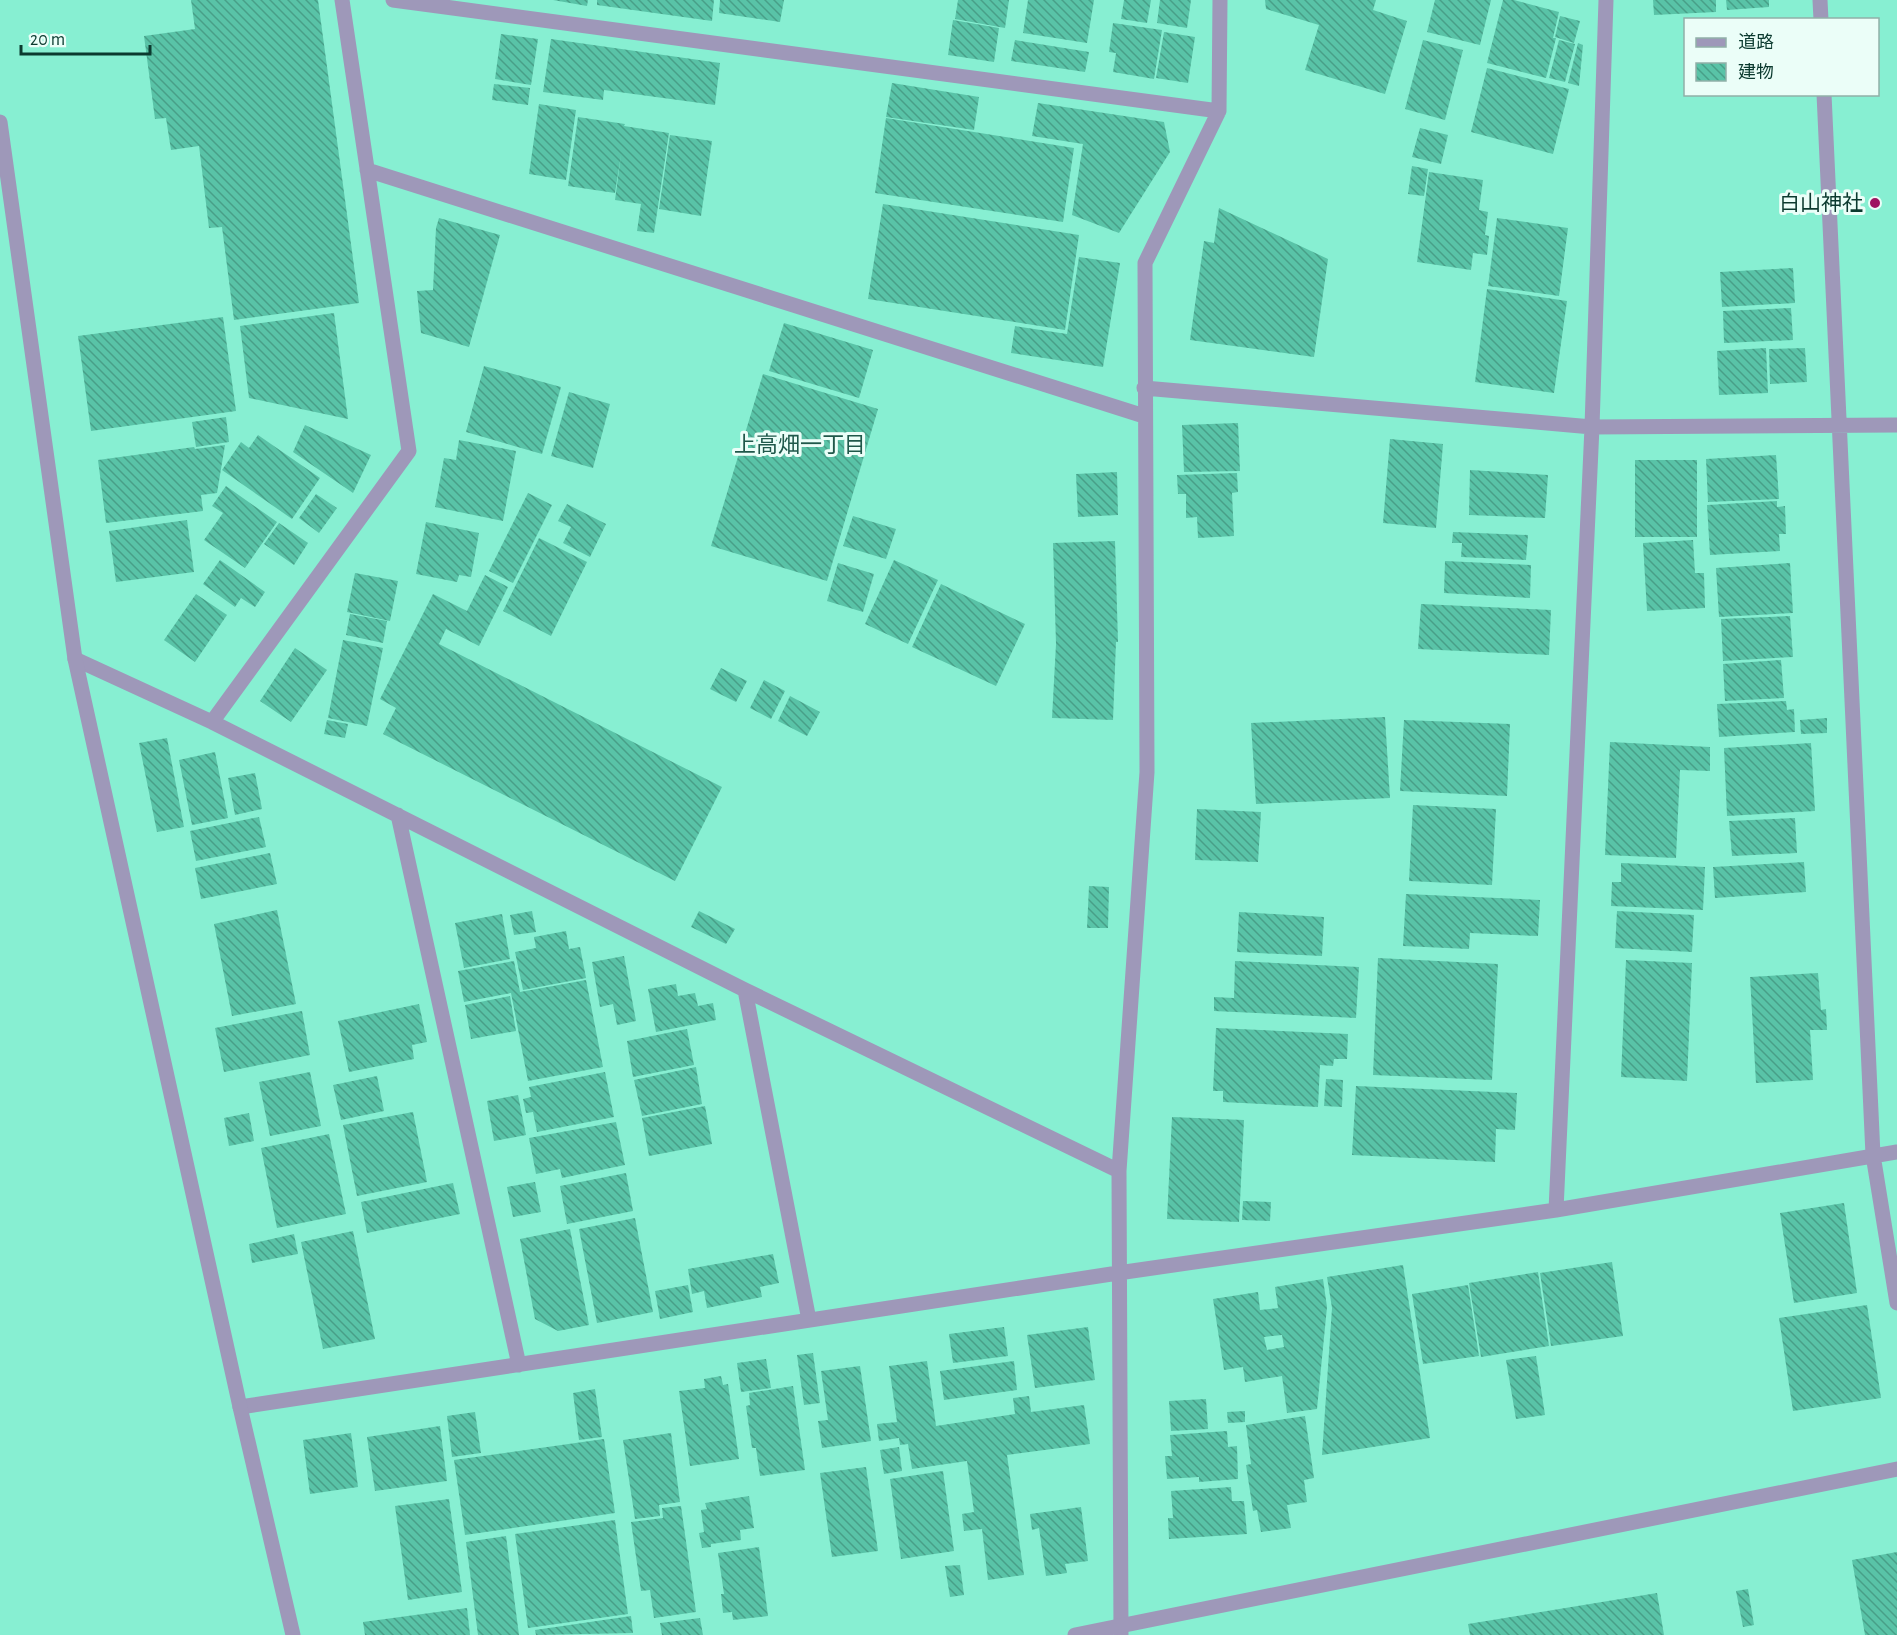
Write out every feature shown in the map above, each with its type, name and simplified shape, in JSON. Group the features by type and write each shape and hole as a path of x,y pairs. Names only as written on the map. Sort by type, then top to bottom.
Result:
{"street":[{"path":"212,722 409,451 342,0"},
{"path":"393,0 1219,111"},
{"path":"1121,1631 1119,1171 1147,772 1145,263 1219,111 1220,0"},
{"path":"1556,1210 1592,427 1606,0"},
{"path":"1820,0 1821,18"},
{"path":"1824,96 1873,1155 1897,1303"},
{"path":"0,122 75,659 240,1407 293,1635"},
{"path":"367,170 1144,416"},
{"path":"1144,388 1592,427 1897,425"},
{"path":"75,659 212,722 745,990 1119,1171"},
{"path":"398,815 519,1365"},
{"path":"745,990 809,1320"},
{"path":"240,1407 1118,1273 1556,1210 1897,1152"},
{"path":"1076,1635 1121,1631 1897,1469"}],"building":[{"path":"191,0 318,0 359,303 234,320 222,227 209,228 199,146 171,150 166,118 155,119 144,36 195,29"},
{"path":"553,0 588,0 587,6"},
{"path":"597,0 714,0 712,21 597,5"},
{"path":"720,0 784,0 780,22 719,13"},
{"path":"958,0 1009,0 1005,28 955,19"},
{"path":"1028,0 1094,0 1087,43 1023,33"},
{"path":"1124,0 1151,0 1147,23 1121,19"},
{"path":"1160,0 1191,0 1187,28 1157,23"},
{"path":"1265,0 1376,0 1373,10 1407,21 1385,94 1305,70 1319,25 1266,9"},
{"path":"1435,0 1491,0 1480,45 1427,32"},
{"path":"1503,0 1514,0 1559,12 1553,38 1556,38 1546,78 1487,63"},
{"path":"1653,0 1716,0 1716,12 1654,15"},
{"path":"1726,0 1769,0 1769,7 1727,10"},
{"path":"1560,16 1580,21 1574,43 1555,37"},
{"path":"953,20 999,28 994,62 948,55"},
{"path":"1113,23 1162,30 1154,79 1113,72 1116,53 1109,52"},
{"path":"1164,32 1195,37 1188,83 1156,78"},
{"path":"501,34 538,39 531,85 495,79"},
{"path":"551,39 720,63 715,105 604,90 603,100 543,92"},
{"path":"1015,40 1089,52 1085,72 1011,61"},
{"path":"1423,40 1463,50 1445,120 1405,109"},
{"path":"1559,40 1575,44 1565,82 1549,78"},
{"path":"1578,43 1583,45 1579,86 1568,83"},
{"path":"1487,68 1569,89 1553,154 1471,132"},
{"path":"892,83 979,97 974,130 886,117"},
{"path":"494,84 530,88 528,105 492,100"},
{"path":"1038,103 1164,122 1170,152 1119,233 1072,215 1083,144 1032,136"},
{"path":"539,104 576,110 566,180 529,174"},
{"path":"578,117 669,133 654,233 637,231 641,204 615,200 621,155 615,193 568,186"},
{"path":"886,118 1074,148 1063,222 875,193"},
{"path":"1420,128 1448,135 1441,164 1412,157"},
{"path":"670,135 712,141 701,216 659,209"},
{"path":"1412,166 1428,169 1424,196 1408,194"},
{"path":"1429,172 1483,180 1479,210 1488,212 1485,235 1489,236 1487,255 1473,253 1471,270 1417,262"},
{"path":"883,204 1079,235 1065,330 868,299"},
{"path":"1219,208 1328,259 1314,357 1190,340 1204,241 1214,243"},
{"path":"439,218 500,235 469,347 421,333 417,291 433,290 436,228"},
{"path":"1497,218 1568,228 1559,296 1488,286"},
{"path":"1079,257 1120,263 1103,367 1011,353 1015,326 1067,334"},
{"path":"1793,268 1795,303 1722,307 1720,272"},
{"path":"1487,289 1567,301 1554,393 1475,382"},
{"path":"1791,308 1793,340 1724,343 1723,311"},
{"path":"334,313 348,419 249,398 240,326"},
{"path":"223,317 236,411 91,431 78,336"},
{"path":"784,323 873,350 859,398 769,371"},
{"path":"1766,348 1768,393 1719,395 1717,351"},
{"path":"1805,348 1807,382 1770,384 1769,349"},
{"path":"484,366 561,387 542,454 466,432"},
{"path":"763,374 878,409 827,581 711,546"},
{"path":"569,392 610,404 593,468 551,456"},
{"path":"226,417 229,442 196,447 192,422"},
{"path":"1238,423 1240,471 1184,472 1182,425"},
{"path":"305,425 371,455 353,493 293,452"},
{"path":"258,435 320,478 292,519 222,470 241,442 249,448"},
{"path":"1390,439 1443,444 1436,528 1383,523"},
{"path":"459,440 516,451 503,521 435,507 444,458 456,460"},
{"path":"225,445 217,493 201,495 203,511 106,523 98,460"},
{"path":"1776,455 1779,499 1708,502 1706,459"},
{"path":"1635,460 1697,460 1697,537 1635,537"},
{"path":"1470,470 1548,475 1545,518 1469,515"},
{"path":"1117,472 1118,515 1078,517 1076,474"},
{"path":"1237,473 1238,492 1232,493 1234,536 1198,538 1197,517 1186,518 1186,494 1178,494 1177,475"},
{"path":"226,486 277,522 245,568 204,540 223,513 212,506"},
{"path":"528,493 552,505 513,583 489,571"},
{"path":"316,494 337,508 319,533 299,518"},
{"path":"1777,501 1777,507 1785,506 1786,534 1779,534 1780,551 1710,555 1707,505"},
{"path":"567,504 606,524 590,557 563,543 571,527 558,521"},
{"path":"853,516 896,529 886,559 843,546"},
{"path":"187,520 194,572 116,582 109,531"},
{"path":"426,522 479,533 471,577 459,575 457,582 416,574"},
{"path":"279,523 308,543 294,565 264,544"},
{"path":"1453,532 1528,535 1526,560 1461,557 1462,543 1452,543"},
{"path":"539,538 587,562 551,636 503,611"},
{"path":"1693,540 1695,573 1704,573 1705,608 1647,611 1643,543"},
{"path":"1115,541 1118,642 1116,642 1113,720 1052,718 1056,644 1053,543"},
{"path":"220,560 265,592 255,607 241,598 235,607 203,584"},
{"path":"894,560 938,580 908,644 865,624"},
{"path":"1445,561 1531,565 1530,598 1444,593"},
{"path":"838,563 874,574 863,612 827,601"},
{"path":"1790,563 1793,613 1719,617 1716,568"},
{"path":"355,573 398,581 390,621 347,612"},
{"path":"485,575 508,587 479,646 446,629 439,644 722,787 675,881 383,734 396,708 380,699 433,594 467,611"},
{"path":"941,584 1025,624 996,686 912,647"},
{"path":"196,594 227,615 195,662 164,640"},
{"path":"1421,604 1551,610 1549,655 1418,649"},
{"path":"350,614 387,621 383,643 346,635"},
{"path":"1790,616 1793,657 1723,661 1721,619"},
{"path":"343,640 383,648 367,726 328,718"},
{"path":"295,648 327,670 291,722 260,701"},
{"path":"1781,660 1784,698 1725,701 1723,664"},
{"path":"721,668 747,681 736,702 710,689"},
{"path":"764,680 785,691 771,719 750,708"},
{"path":"790,696 820,712 807,736 778,721"},
{"path":"1786,701 1787,710 1794,709 1795,732 1719,737 1717,704"},
{"path":"1385,717 1390,798 1256,804 1251,723"},
{"path":"1827,718 1827,733 1801,734 1800,720"},
{"path":"327,720 348,724 345,738 324,734"},
{"path":"1404,720 1510,724 1507,796 1400,791"},
{"path":"167,738 184,827 157,832 139,743"},
{"path":"1610,742 1710,747 1710,771 1680,770 1676,858 1605,855"},
{"path":"1811,743 1815,811 1727,816 1724,748"},
{"path":"215,752 228,818 192,825 179,760"},
{"path":"255,773 262,809 235,815 228,778"},
{"path":"1413,805 1496,809 1492,885 1409,881"},
{"path":"1197,809 1261,812 1258,862 1195,860"},
{"path":"259,817 266,847 196,861 190,831"},
{"path":"1795,818 1797,853 1732,856 1729,821"},
{"path":"270,853 277,884 201,899 195,868"},
{"path":"1804,862 1806,892 1715,898 1713,867"},
{"path":"1621,863 1705,867 1703,910 1611,906 1612,882 1621,882"},
{"path":"1089,886 1109,887 1108,928 1087,928"},
{"path":"1406,894 1540,900 1538,936 1470,933 1469,949 1403,946"},
{"path":"277,910 296,1004 232,1016 214,924"},
{"path":"532,911 536,932 514,935 510,915"},
{"path":"699,911 735,929 726,944 691,927"},
{"path":"1617,911 1694,915 1692,952 1615,948"},
{"path":"1239,912 1324,917 1322,956 1237,952"},
{"path":"502,914 510,959 464,968 455,923"},
{"path":"566,931 569,949 580,947 586,978 523,990 515,952 536,948 534,937"},
{"path":"624,956 636,1021 617,1025 613,1004 600,1007 592,962"},
{"path":"1378,958 1498,964 1492,1080 1373,1075"},
{"path":"1626,960 1692,963 1687,1081 1621,1077"},
{"path":"514,961 520,992 586,980 603,1067 528,1081 511,993 464,1002 458,971"},
{"path":"1235,961 1359,967 1356,1018 1214,1011 1214,997 1234,998"},
{"path":"1818,973 1821,1010 1826,1009 1827,1030 1810,1030 1813,1080 1756,1083 1750,977"},
{"path":"676,984 678,996 695,993 698,1006 713,1003 716,1020 656,1032 648,989"},
{"path":"510,996 516,1031 471,1039 465,1005"},
{"path":"419,1004 427,1042 412,1045 414,1059 349,1072 338,1021"},
{"path":"302,1011 310,1055 224,1072 215,1028"},
{"path":"1216,1028 1348,1034 1347,1059 1334,1059 1333,1066 1320,1065 1318,1107 1223,1102 1223,1091 1213,1091"},
{"path":"687,1029 694,1065 633,1077 627,1041"},
{"path":"696,1067 702,1104 642,1116 634,1080"},
{"path":"310,1072 321,1126 270,1136 259,1082"},
{"path":"605,1072 614,1117 537,1132 533,1112 526,1113 523,1099 531,1097 529,1087"},
{"path":"377,1076 384,1111 341,1120 333,1085"},
{"path":"1326,1079 1343,1080 1342,1107 1324,1106"},
{"path":"1356,1086 1517,1093 1515,1130 1496,1129 1495,1162 1352,1155"},
{"path":"518,1095 526,1135 494,1141 487,1101"},
{"path":"705,1106 712,1144 649,1156 642,1118"},
{"path":"413,1112 427,1182 357,1196 343,1125"},
{"path":"249,1113 254,1141 229,1146 224,1118"},
{"path":"1172,1117 1244,1120 1239,1222 1167,1219"},
{"path":"616,1122 625,1165 562,1178 560,1169 536,1174 529,1138"},
{"path":"329,1134 346,1214 277,1228 261,1148"},
{"path":"626,1173 633,1211 567,1224 560,1186"},
{"path":"535,1182 541,1212 513,1217 507,1187"},
{"path":"453,1183 460,1214 367,1233 361,1202"},
{"path":"1243,1201 1271,1202 1270,1221 1242,1220"},
{"path":"1844,1203 1857,1293 1794,1303 1780,1213"},
{"path":"635,1218 653,1312 597,1323 579,1229"},
{"path":"570,1229 589,1325 558,1331 535,1319 520,1239"},
{"path":"353,1231 375,1339 323,1349 301,1242"},
{"path":"294,1234 298,1254 252,1263 249,1244"},
{"path":"773,1254 779,1283 760,1287 762,1297 707,1308 704,1291 692,1294 688,1269"},
{"path":"1612,1262 1623,1336 1551,1346 1540,1273"},
{"path":"1403,1265 1430,1438 1322,1455 1332,1308 1327,1277"},
{"path":"1538,1272 1549,1346 1481,1357 1469,1283"},
{"path":"1323,1279 1327,1307 1317,1409 1287,1413 1282,1376 1245,1382 1243,1367 1224,1370 1213,1299 1258,1292 1260,1310 1278,1308 1275,1287","holes":["1282,1335 1284,1347 1267,1350 1264,1337"]},
{"path":"688,1285 693,1312 660,1319 655,1291"},
{"path":"1468,1285 1479,1356 1423,1364 1412,1294"},
{"path":"1867,1305 1881,1398 1793,1411 1779,1318"},
{"path":"1004,1327 1008,1356 953,1363 949,1334"},
{"path":"1088,1327 1095,1380 1035,1388 1027,1335"},
{"path":"813,1353 820,1403 804,1405 797,1355"},
{"path":"1536,1356 1545,1415 1516,1419 1506,1360"},
{"path":"766,1359 771,1388 741,1392 737,1363"},
{"path":"927,1361 936,1426 1015,1414 1013,1398 1029,1396 1031,1412 1084,1405 1090,1444 1007,1455 1024,1575 988,1580 982,1529 964,1531 962,1514 974,1512 967,1461 912,1469 908,1444 900,1445 899,1438 879,1441 877,1424 897,1422 889,1366"},
{"path":"1014,1361 1017,1390 944,1400 940,1371"},
{"path":"860,1366 871,1441 822,1448 818,1421 828,1420 821,1371"},
{"path":"721,1376 723,1385 728,1384 739,1459 690,1466 679,1391 705,1388 704,1379"},
{"path":"793,1386 805,1470 760,1476 756,1448 752,1448 746,1406 750,1405 749,1393"},
{"path":"595,1389 602,1437 579,1440 573,1393"},
{"path":"1206,1399 1208,1429 1171,1431 1169,1401"},
{"path":"1245,1411 1245,1422 1228,1423 1227,1412"},
{"path":"475,1412 481,1453 452,1457 447,1416"},
{"path":"1305,1416 1314,1478 1304,1480 1307,1502 1287,1505 1291,1528 1261,1532 1257,1510 1253,1511 1246,1465 1251,1464 1246,1425"},
{"path":"440,1426 447,1481 375,1491 367,1437"},
{"path":"1227,1431 1228,1447 1237,1446 1238,1479 1199,1482 1199,1477 1167,1479 1165,1456 1172,1456 1170,1435"},
{"path":"351,1433 358,1487 310,1494 303,1440"},
{"path":"671,1433 680,1502 659,1505 660,1516 635,1519 623,1440"},
{"path":"604,1439 615,1513 465,1535 454,1460"},
{"path":"899,1447 902,1471 884,1474 880,1450"},
{"path":"866,1467 878,1551 832,1557 820,1473"},
{"path":"943,1471 954,1551 901,1559 890,1479"},
{"path":"1231,1487 1232,1501 1244,1501 1247,1534 1169,1539 1168,1518 1173,1518 1171,1491"},
{"path":"749,1496 754,1528 740,1530 741,1540 711,1544 711,1547 702,1548 699,1533 704,1532 701,1510 707,1509 705,1503"},
{"path":"449,1499 462,1592 408,1600 395,1506"},
{"path":"681,1506 696,1612 654,1618 650,1590 641,1591 631,1522 663,1518 662,1508"},
{"path":"1081,1507 1088,1561 1065,1564 1067,1573 1046,1576 1039,1528 1032,1530 1030,1514"},
{"path":"615,1520 628,1614 528,1628 515,1534"},
{"path":"506,1536 519,1635 478,1635 466,1542"},
{"path":"759,1547 768,1616 733,1620 732,1612 723,1613 721,1594 724,1594 718,1553"},
{"path":"1897,1552 1897,1635 1865,1635 1852,1560"},
{"path":"960,1565 964,1595 950,1597 945,1566"},
{"path":"1748,1589 1754,1625 1743,1627 1736,1591"},
{"path":"1657,1593 1664,1635 1470,1635 1468,1624"},
{"path":"467,1608 470,1635 365,1635 363,1622"},
{"path":"631,1616 633,1633 536,1635 535,1630"},
{"path":"700,1618 703,1635 662,1635 660,1623"}],"place":[{"name":"白山神社","path":"1875,203"}],"district":[{"name":"上高畑一丁目","path":"800,445"}]}
